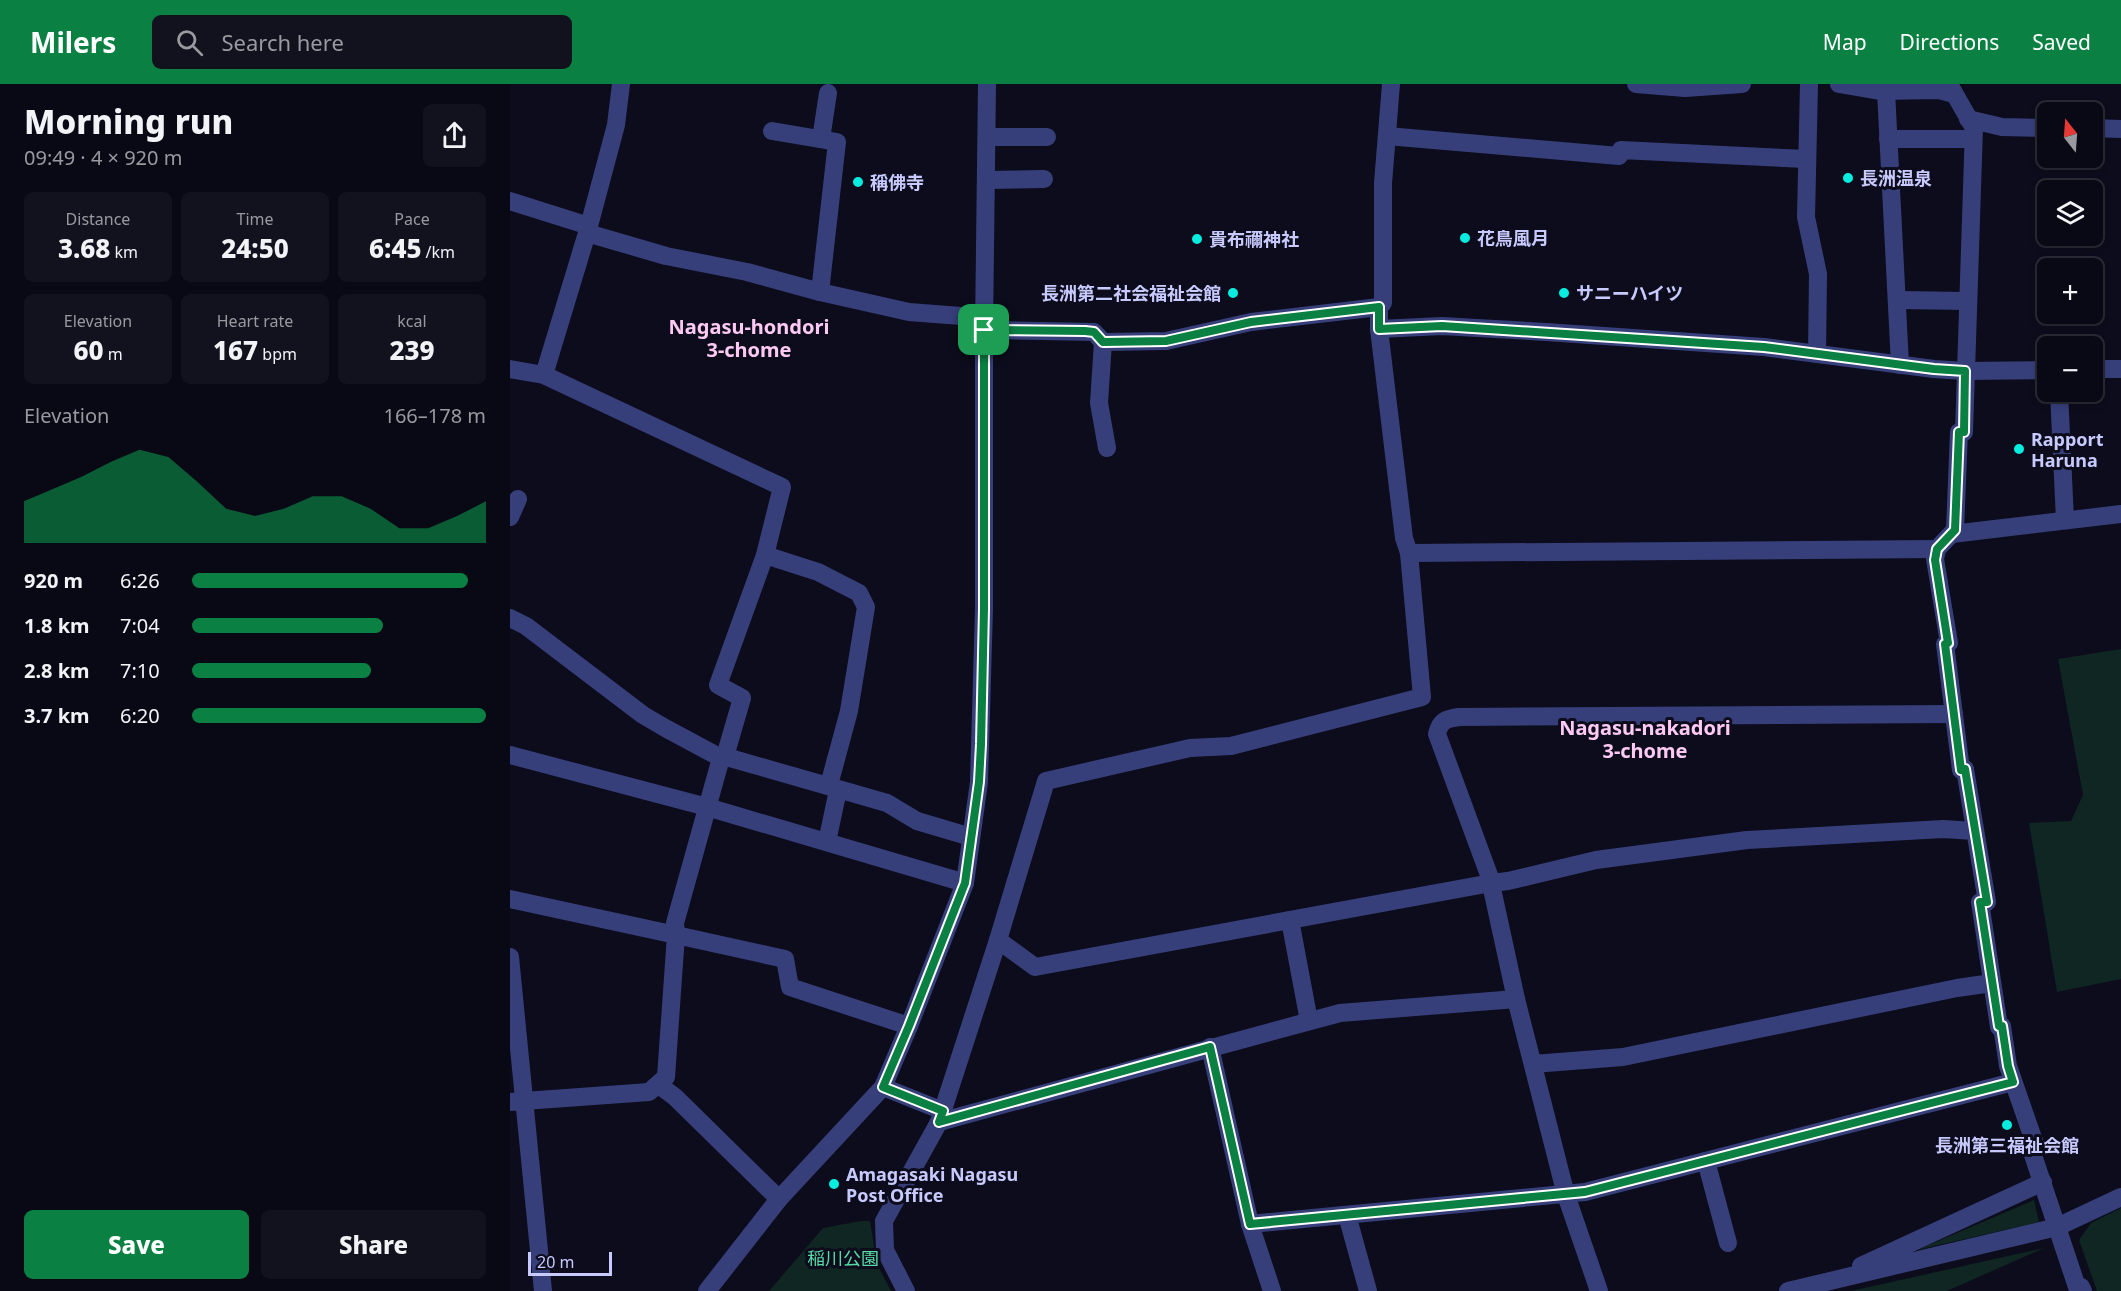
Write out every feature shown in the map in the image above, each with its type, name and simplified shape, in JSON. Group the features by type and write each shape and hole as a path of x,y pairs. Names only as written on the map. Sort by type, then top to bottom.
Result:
{"street":[{"path":"544,375 588,229 616,125 621,84"},
{"path":"706,1291 779,1199 883,1087 965,883 979,782 981,733 984,609 987,84"},
{"path":"1103,342 1166,341 1251,322 1379,307 1383,303 1383,183 1391,84"},
{"path":"1636,84 1685,88 1742,84"},
{"path":"1809,84 1806,218 1818,274 1817,354"},
{"path":"1839,84 1886,91 1951,89 1974,128 1964,432 1959,432 1955,530 1937,549 1935,560 1948,643 1945,644 1961,770 1965,769 1987,902 1980,902 1999,1026 2002,1026 2008,1066 2035,1144 2030,1146 2077,1287 2081,1287 2083,1291"},
{"path":"1886,91 1900,365"},
{"path":"821,139 828,93"},
{"path":"1968,119 2002,127 2037,128"},
{"path":"2103,128 2121,129"},
{"path":"772,131 837,142 820,292"},
{"path":"1387,136 1619,156 1621,150 1806,159"},
{"path":"987,137 1047,137"},
{"path":"1888,139 1973,139"},
{"path":"986,180 1044,179"},
{"path":"510,201 666,256 747,272 820,292 909,312 974,317 985,325 1094,332 1103,342 1099,403 1107,448"},
{"path":"1897,300 1968,301"},
{"path":"1379,307 1379,329 1404,538 1409,553 1422,697 1439,724"},
{"path":"1379,329 1442,326 1546,332 1764,347 1965,371 2037,370"},
{"path":"510,369 544,375 782,488 765,555 718,686 742,698 726,753 722,757 706,807 675,923 666,1077 649,1092 518,1102"},
{"path":"2103,369 2121,369"},
{"path":"2059,402 2065,520"},
{"path":"510,517 518,499"},
{"path":"1952,534 2121,514"},
{"path":"1409,553 1937,549"},
{"path":"765,555 818,572 859,593 866,606 834,787 827,842"},
{"path":"510,618 526,626 643,715 722,757 887,803 917,821 971,837"},
{"path":"906,1291 885,1250 884,1221 941,1116 1046,781 1190,748 1231,746 1422,697"},
{"path":"1599,1291 1566,1195 1516,999 1491,883 1439,741 1437,734 1439,724 1446,719 1459,717 1954,714"},
{"path":"510,755 706,807 965,883"},
{"path":"998,940 1035,967 1508,881 1596,861 1748,840 1944,829 1975,831"},
{"path":"510,899 785,959 790,987 909,1026"},
{"path":"1290,920 1309,1021"},
{"path":"510,957 518,1102 543,1291"},
{"path":"1533,1064 1623,1057 1957,988 1992,983"},
{"path":"883,1087 941,1116 1340,1013 1516,999"},
{"path":"1210,1047 1250,1224 1272,1291"},
{"path":"1250,1224 1585,1192 2013,1082"},
{"path":"659,1085 675,1097 779,1199"},
{"path":"1706,1161 1728,1243"},
{"path":"1827,1282 2043,1182"},
{"path":"1788,1291 2057,1227 2121,1197"},
{"path":"1347,1215 1368,1291"}],"green space":[{"path":"2121,649 2121,979 2057,992 2029,823 2071,821 2083,795 2058,659"},
{"path":"2034,1200 2039,1222 1917,1250"},
{"path":"2121,1208 2121,1291 2097,1291 2079,1240 2091,1223"},
{"name":"稲川公園","path":"870,1221 877,1264 891,1291 769,1291 823,1228"},
{"path":"2044,1248 1947,1291 1851,1291"}],"place":[{"name":"長洲温泉","path":"1848,178"},
{"name":"稱佛寺","path":"858,182"},
{"name":"花鳥風月","path":"1465,238"},
{"name":"貴布禰神社","path":"1197,239"},
{"name":"長洲第二社会福祉会館","path":"1233,293"},
{"name":"サニーハイツ","path":"1564,293"},
{"name":"Rapport Haruna","path":"2019,449"},
{"name":"長洲第三福祉会館","path":"2007,1125"},
{"name":"Amagasaki Nagasu Post Office","path":"834,1184"}],"district":[{"name":"Nagasu-hondori 3-chome","path":"749,338"},
{"name":"Nagasu-nakadori 3-chome","path":"1645,738"}],"route":[{"path":"1379,307 1379,329 1442,326 1764,347 1965,371 1964,432 1959,432 1955,530 1937,549 1935,560 1948,643 1945,644 1961,770 1965,769 1987,902 1980,902 1992,983 1999,1026 2002,1026 2008,1066 2013,1082 1585,1192 1250,1224 1210,1047 939,1122 943,1111 883,1087 965,883 979,782 984,609 984,330 1085,331 1094,332 1103,342 1166,341 1251,322 1379,307"}]}
